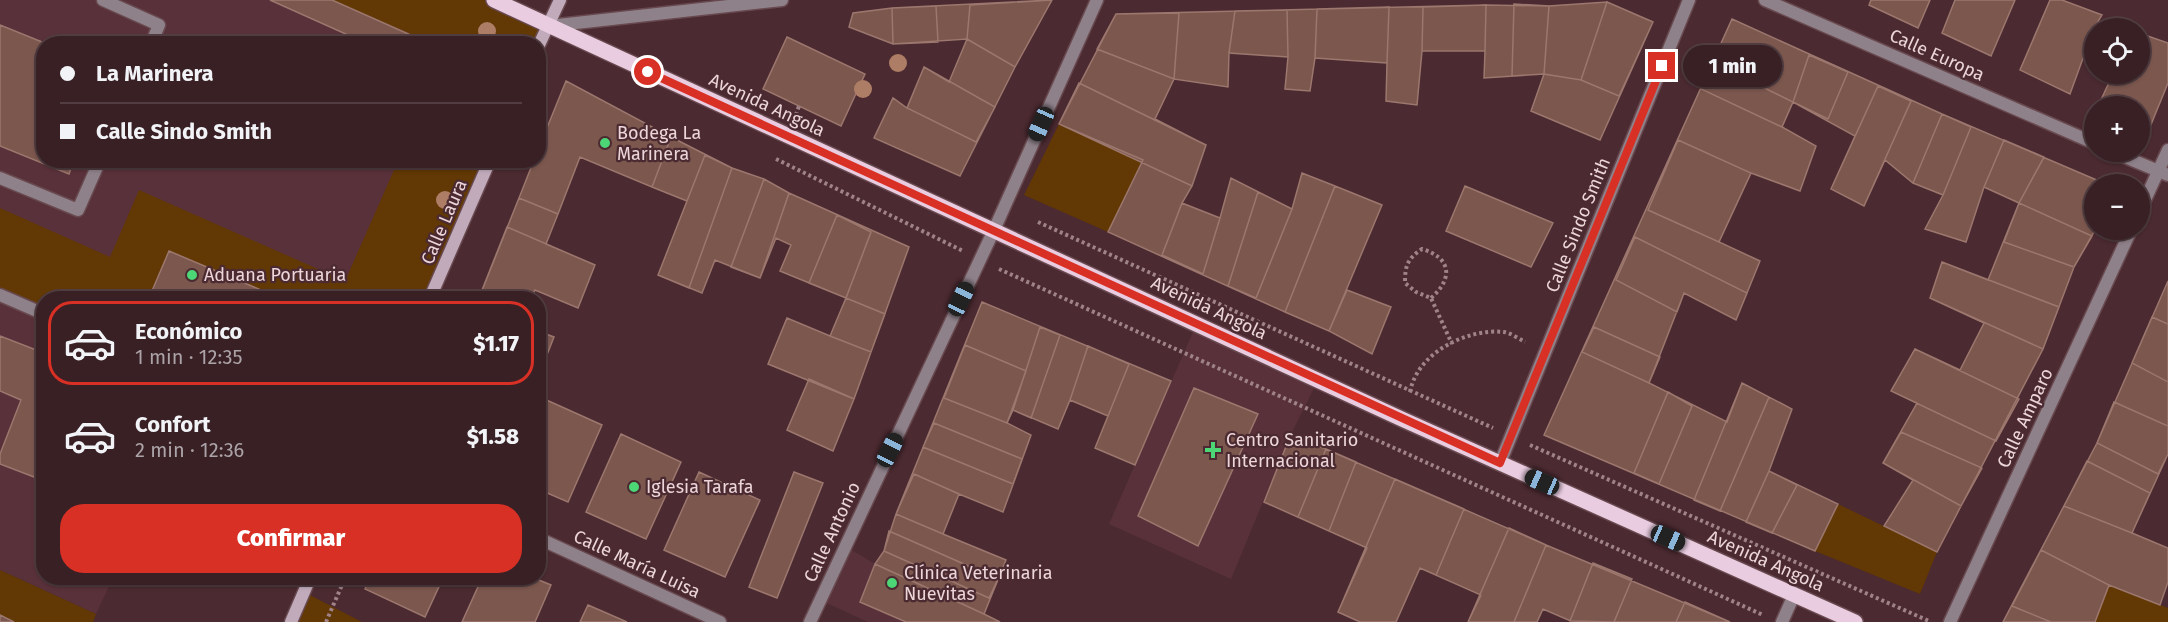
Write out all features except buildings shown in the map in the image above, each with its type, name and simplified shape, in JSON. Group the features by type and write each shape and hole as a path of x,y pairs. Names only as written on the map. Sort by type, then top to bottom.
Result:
{"main road":[{"name":"Avenida Angola","path":"495,0 1404,420 1855,622"}],"street":[{"path":"103,0 159,25 154,36"},
{"path":"543,36 560,0"},
{"path":"548,26 782,0"},
{"name":"Calle Antonio","path":"810,622 994,230 1097,0"},
{"name":"Calle Sindo Smith","path":"1500,463 1689,0"},
{"name":"Calle Europa","path":"1765,0 2084,139"},
{"path":"2150,195 2163,173 2168,150"},
{"path":"2137,162 2163,173"},
{"path":"1,181 78,210 96,168"},
{"name":"Calle Laura","path":"433,291 487,168"},
{"name":"Calle Amparo","path":"1950,622 2126,240"},
{"path":"0,295 36,311"},
{"name":"Calle María Luisa","path":"546,542 720,622"},
{"path":"291,622 307,585"},
{"path":"1782,622 1794,595"}],"path":[{"path":"1431,298 1441,289 1447,278 1445,264 1437,253 1422,249 1409,257 1405,268 1405,283 1416,292 1431,298 1452,344"},
{"path":"1404,420 1411,383 1434,352 1474,334 1506,332 1545,353"},
{"path":"326,622 342,585"}],"shaded area":[{"path":"0,0 496,0 530,36 36,36 36,168 487,168 433,291 36,291 36,297 0,295"},
{"path":"332,0 496,0 548,26 542,36 415,36"},
{"path":"1059,124 1143,160 1108,232 1024,195"},
{"path":"395,168 487,168 433,291 36,291 36,311 0,295 0,208 110,257 139,190 345,281"},
{"path":"0,299 36,318 36,585 110,585 96,614 0,570"},
{"name":"Centro Sanitario Internacional","path":"1197,323 1318,380 1291,434 1231,579 1109,524"},
{"path":"1838,504 1937,552 1920,594 1815,551"},
{"path":"845,546 875,564 1000,622 868,622 820,600"},
{"path":"0,570 96,614 93,622 0,622"},
{"path":"2109,585 2168,608 2168,622 2095,622"},
{"path":"304,592 362,622 291,622"}],"place":[{"name":"Bodega La Marinera","path":"605,143"},
{"name":"Aduana Portuaria","path":"192,275"},
{"name":"Centro Sanitario Internacional","path":"1213,450"},
{"name":"Iglesia Tarafa","path":"634,487"},
{"name":"Clínica Veterinaria Nuevitas","path":"892,583"}],"route":[{"path":"648,72 1500,463 1662,66"}]}
